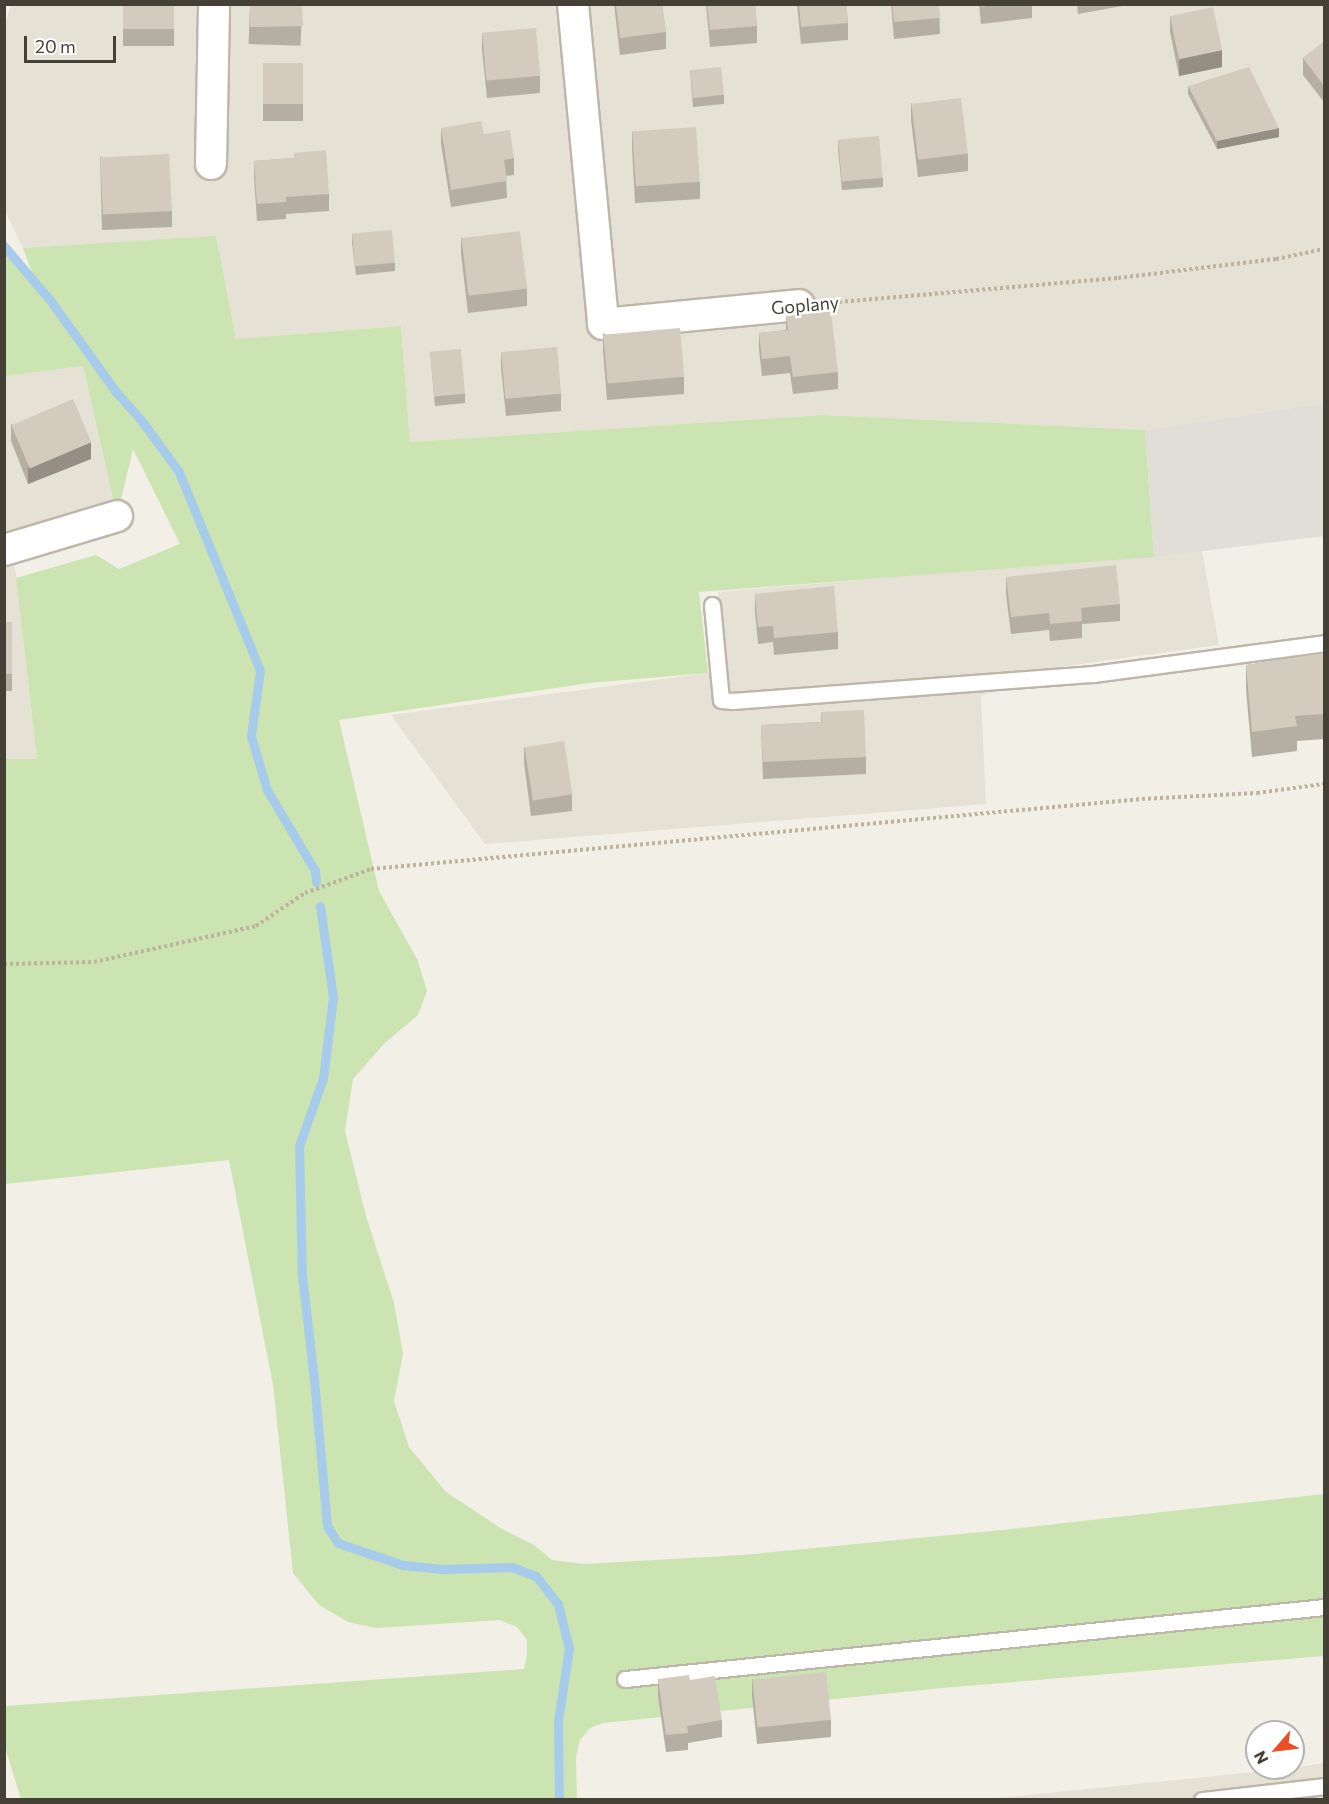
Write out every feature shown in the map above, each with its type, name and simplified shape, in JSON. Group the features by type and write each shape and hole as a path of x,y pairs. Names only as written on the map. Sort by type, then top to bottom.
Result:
{"street":[{"path":"211,164 214,4"},
{"name":"Goplany","path":"573,4 603,324 799,305"},
{"path":"4,550 117,516"}],"lane":[{"path":"712,605 721,700 733,701 1094,674 1324,643"},
{"path":"626,1679 1324,1607"},
{"path":"1202,1800 1324,1786"}],"path":[{"name":"Goplany","path":"799,305 1118,278 1275,259 1324,249"},
{"path":"4,964 94,962 256,926 305,893 371,869 1142,799 1257,793 1324,784"}],"shaded area":[{"path":"11,5 1324,5 1324,403 1145,430 822,415 410,442 401,326 236,339 216,237 23,248 5,211 4,27"},
{"path":"83,366 117,516 13,550 37,760 5,759 4,376"},
{"path":"1324,403 1324,536 1154,557 1145,430"},
{"path":"1202,551 1219,645 1065,666 981,696 986,804 485,844 391,715 708,673 728,667 718,592"},
{"path":"1324,1763 1324,1799 980,1800 1245,1773 1245,1780 1305,1780 1305,1766"}],"green space":[{"path":"216,236 236,339 401,326 410,442 822,415 1145,430 1154,557 699,592 708,673 589,683 339,720 379,891 417,959 427,991 418,1015 384,1044 353,1079 345,1131 366,1216 394,1303 403,1353 394,1401 409,1447 446,1492 502,1529 534,1545 552,1560 584,1564 742,1555 1002,1530 1324,1494 1324,1656 942,1688 603,1723 590,1728 580,1740 576,1757 577,1799 21,1799 5,1747 5,1706 524,1669 527,1655 527,1640 517,1627 499,1620 376,1628 348,1622 319,1605 293,1573 273,1385 229,1160 5,1184 5,759 37,759 16,578 96,555 119,569 180,544 133,449 117,516 83,366 5,376 4,239 39,292 23,248"}],"building":[{"path":"123,4 174,4 174,29 123,29"},
{"path":"250,4 297,4 297,6 302,6 303,26 250,27"},
{"path":"616,4 662,4 666,32 620,38"},
{"path":"707,4 755,4 757,26 710,30"},
{"path":"799,4 846,4 848,23 801,27"},
{"path":"892,4 939,4 940,18 894,22"},
{"path":"981,4 1002,4 981,7"},
{"path":"1213,7 1222,50 1179,59 1170,16"},
{"path":"536,28 540,76 486,81 482,33"},
{"path":"1324,42 1324,86 1303,58"},
{"path":"263,63 303,63 303,104 263,104"},
{"path":"721,67 724,95 693,98 690,70"},
{"path":"1249,67 1279,128 1217,141 1188,86"},
{"path":"961,98 968,154 918,160 911,104"},
{"path":"481,121 484,134 510,130 514,158 504,160 507,181 451,190 441,128"},
{"path":"696,127 700,182 636,186 632,131"},
{"path":"879,136 883,178 842,181 838,140"},
{"path":"326,150 329,194 286,197 286,202 257,204 254,161 294,158 294,153"},
{"path":"169,154 172,211 103,215 100,158"},
{"path":"392,230 395,263 355,266 352,233"},
{"path":"520,231 527,289 469,296 461,238"},
{"path":"831,311 838,372 793,377 790,356 762,359 759,333 788,330 786,316"},
{"path":"680,328 684,377 608,384 603,335"},
{"path":"557,347 561,394 505,399 501,352"},
{"path":"461,349 465,394 434,397 430,352"},
{"path":"73,399 91,442 30,468 11,425"},
{"path":"1116,565 1120,604 1081,608 1082,621 1050,624 1049,613 1011,617 1006,577"},
{"path":"834,586 838,632 774,638 773,626 758,627 755,594"},
{"path":"4,622 12,622 12,674 4,674"},
{"path":"1324,653 1324,714 1295,716 1297,726 1252,732 1246,665"},
{"path":"864,710 866,757 763,762 761,725 822,722 821,712"},
{"path":"564,741 572,794 533,801 524,747"},
{"path":"826,1672 831,1720 757,1727 752,1680"},
{"path":"689,1675 690,1680 715,1676 722,1720 687,1726 688,1733 666,1735 658,1679"}],"waterway":[{"path":"4,246 50,300 116,392 141,420 179,472 260,670 251,736 267,790 315,871 316,882"},
{"path":"320,906 333,997 323,1078 299,1146 302,1275 327,1526 338,1543 403,1565 442,1569 512,1567 536,1576 558,1604 569,1648 558,1721 559,1800"}]}
